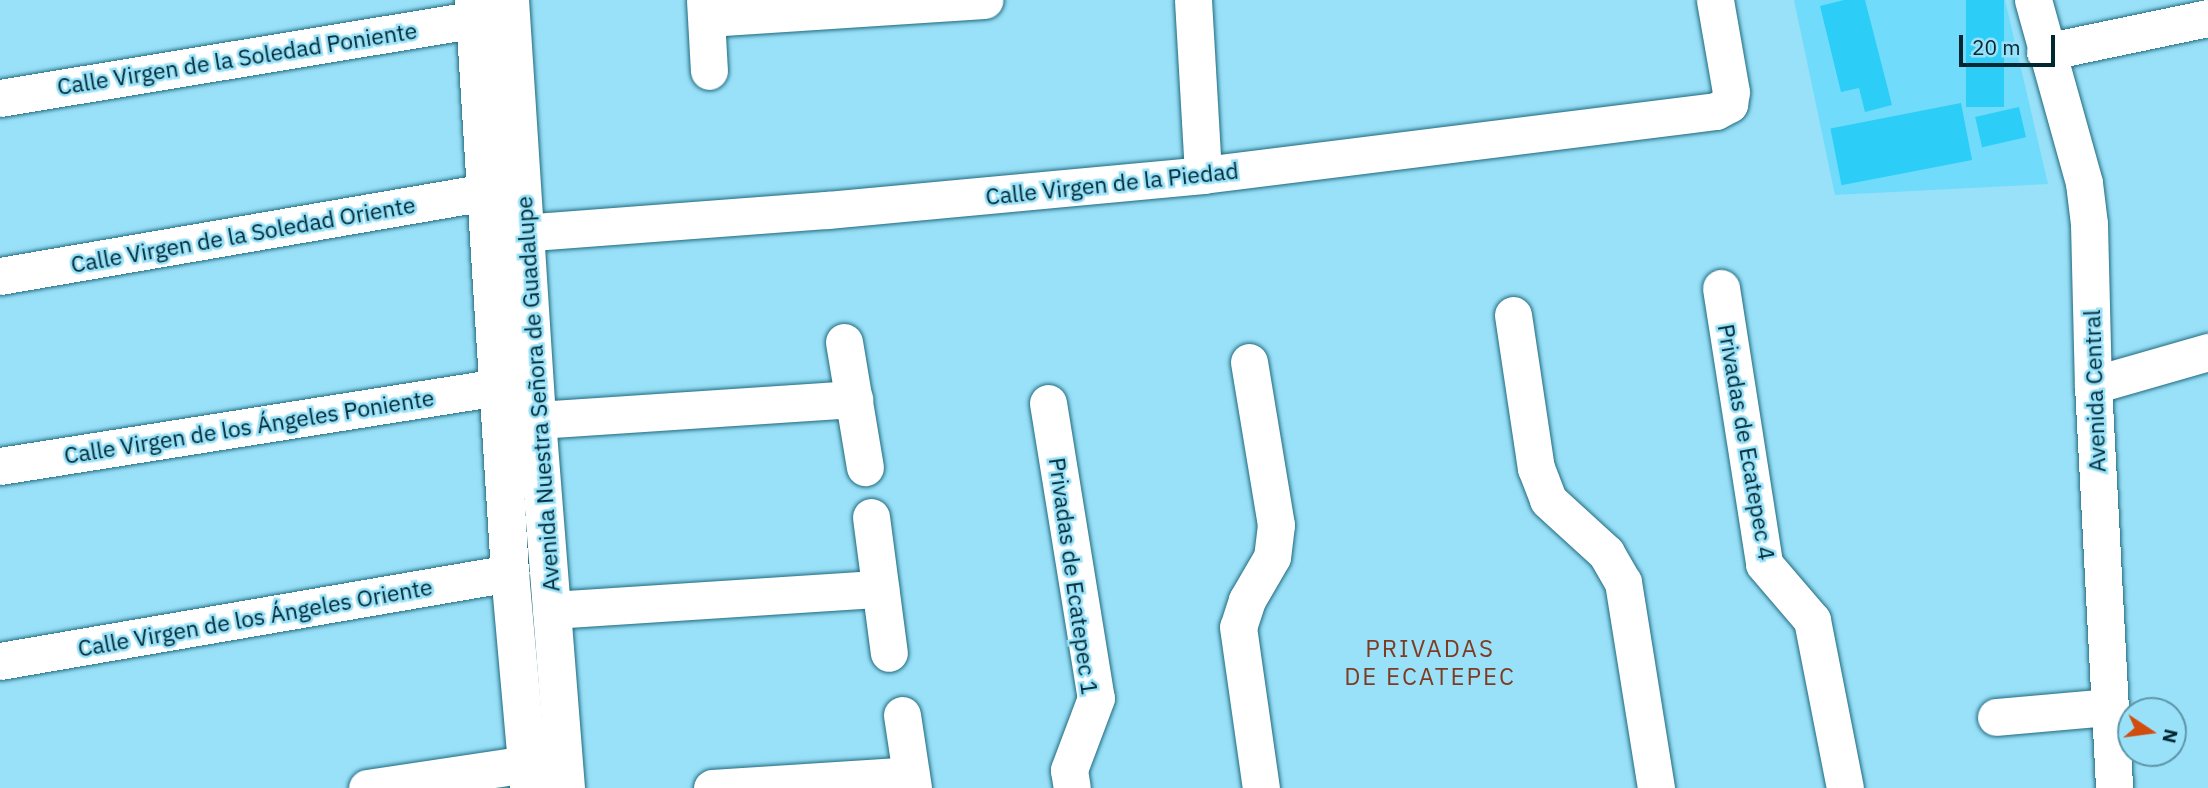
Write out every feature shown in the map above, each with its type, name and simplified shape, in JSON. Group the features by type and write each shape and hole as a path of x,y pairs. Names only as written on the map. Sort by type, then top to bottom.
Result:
{"street":[{"name":"Avenida Nuestra Señora de Guadalupe","path":"510,0 537,421 566,788"},
{"path":"709,71 706,9 984,0"},
{"path":"1193,0 1203,175"},
{"name":"Calle Virgen de la Piedad","path":"490,235 827,211 1203,175 1716,111 1730,104 1731,92 1715,0"},
{"name":"Avenida Central","path":"2033,0 2045,52 2084,183 2089,224 2093,385 2114,788"},
{"name":"Avenida Nuestra Señora de Guadalupe","path":"474,9 510,573 528,776"},
{"name":"Calle Virgen de la Soledad Poniente","path":"0,98 474,9"},
{"path":"2045,52 2208,18"},
{"name":"Calle Virgen de la Soledad Oriente","path":"0,276 486,191"},
{"name":"Privadas de Ecatepec 4","path":"1721,288 1763,564 1812,620 1845,788"},
{"path":"1513,315 1536,468 1548,500 1606,553 1623,582 1656,788"},
{"path":"844,342 865,467"},
{"path":"2093,385 2208,352"},
{"path":"1249,362 1276,525 1272,557 1247,600 1238,627 1261,788"},
{"name":"Calle Virgen de los Ángeles Poniente","path":"0,466 498,387"},
{"path":"537,421 854,399"},
{"name":"Privadas de Ecatepec 1","path":"1048,403 1096,698 1069,770 1072,788"},
{"path":"870,517 889,653"},
{"name":"Calle Virgen de los Ángeles Oriente","path":"0,661 510,573"},
{"path":"551,610 880,589"},
{"path":"1996,716 2109,707"},
{"path":"712,788 912,782 902,715"},
{"path":"367,788 528,776"}],"shaded area":[{"path":"1794,0 2005,0 2048,184 1835,195"}],"building":[{"path":"1844,0 1865,0 1892,105 1865,112 1859,88 1841,92 1820,6"},
{"path":"1966,0 2004,0 2004,107 1966,107"},
{"path":"1961,103 1972,160 1842,185 1830,128"},
{"path":"2019,107 2026,137 1982,147 1975,117"}],"district":[{"name":"PRIVADAS DE ECATEPEC","path":"1430,663"}]}
